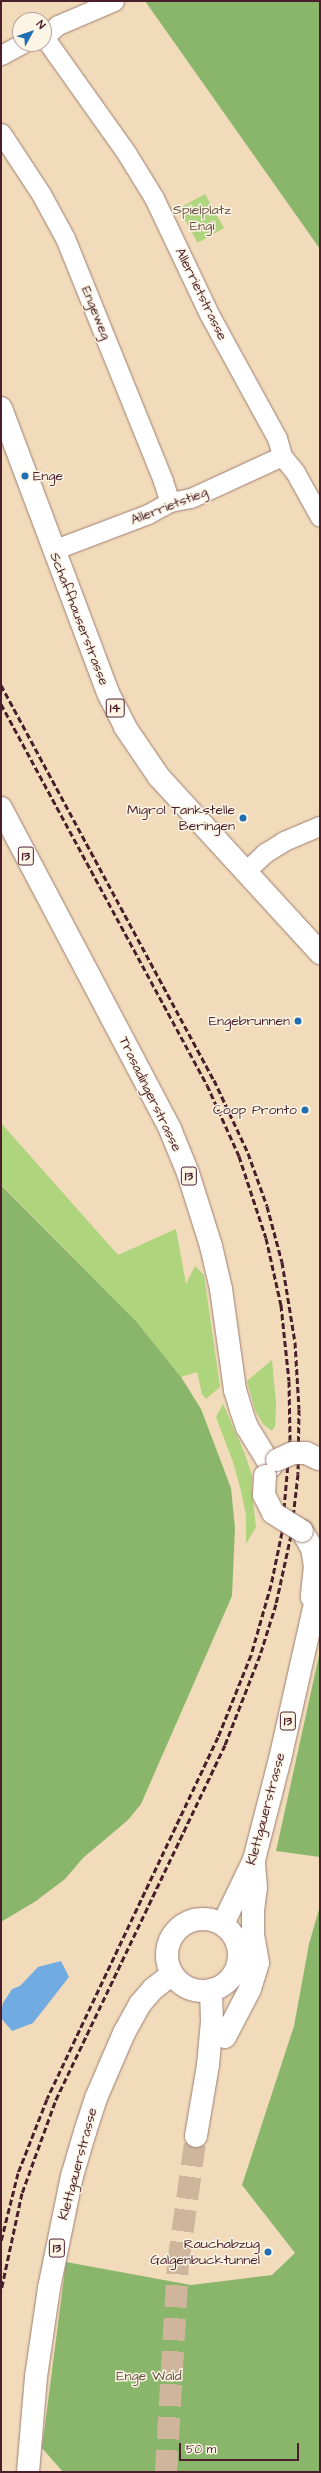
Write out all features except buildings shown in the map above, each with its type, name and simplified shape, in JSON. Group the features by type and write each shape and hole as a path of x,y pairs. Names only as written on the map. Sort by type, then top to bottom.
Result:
{"main road":[{"name":"Schaffhauserstrasse","path":"1,408 108,693 125,727 159,777 320,952"},
{"name":"Trasadingerstrasse","path":"1,808 170,1129 188,1173 211,1246 221,1289 235,1390 247,1427 271,1467"},
{"path":"271,1467 294,1453 306,1454 320,1458"},
{"name":"Klettgauerstrasse","path":"222,1924 254,1860 280,1759 310,1619 317,1574 312,1548 302,1531 273,1513 264,1495 271,1467"},
{"path":"208,2065 250,1990 258,1963 253,1935 253,1911 256,1887 254,1860"},
{"path":"194,1919 209,1919 222,1924 229,1929 237,1942 239,1957 230,1979 211,1990 189,1988 172,1974 167,1952 175,1931 194,1919"},
{"name":"Klettgauerstrasse","path":"28,2472 36,2377 49,2288 72,2176 101,2085 124,2033 140,2004 153,1989 172,1974"},
{"path":"196,2136 208,2065 212,2021 211,1990"}],"street":[{"path":"52,30 58,25 114,1"},
{"name":"Allerrietstrasse","path":"52,48 127,154 154,198 209,314 277,438 282,456 296,472 320,517"},
{"path":"1,56 12,50"},
{"name":"Engeweg","path":"1,133 41,194 65,238 155,460 170,502"},
{"name":"Allerrietstieg","path":"54,550 148,514 170,502 191,498 282,456"},
{"path":"245,872 265,853 284,841 320,826"}],"green space":[{"path":"145,1 320,1 320,249"},
{"name":"Spielplatz Engi","path":"205,194 224,228 198,243 179,209"},
{"path":"1,1123 118,1255 176,1229 186,1284 195,1266 204,1275 220,1387 206,1399 202,1394 197,1372 181,1377 136,1321 1,1184"},
{"path":"1,1185 136,1321 181,1377 201,1409 231,1488 235,1528 232,1596 141,1804 128,1820 83,1858 65,1879 36,1901 1,1922"},
{"path":"272,1360 276,1404 275,1426 272,1431 263,1424 255,1410 247,1381"},
{"path":"223,1404 245,1454 252,1476 256,1527 246,1544 246,1516 241,1491 233,1462 216,1417"},
{"path":"320,1651 320,1857 276,1851"},
{"name":"Enge Wald","path":"320,1906 320,2472 63,2472 42,2448 66,2262 191,2285 272,2275 295,2253 242,2185 294,2026 309,1944"}],"water":[{"path":"61,1961 69,1977 33,2023 12,2031 1,2018 1,2014 3,2003 12,1989 20,1986 38,1967"}],"tunnel":[{"path":"166,2472 178,2264 196,2136"}],"railway":[{"path":"1,685 214,1080 248,1153 267,1206 282,1262 295,1342 299,1409 298,1474 291,1535 276,1604 260,1655 225,1745 55,2102 22,2193 1,2291"},
{"path":"1,704 207,1085 239,1156 266,1238 281,1305 289,1381 290,1440 282,1532 271,1585 251,1655 218,1737 47,2099 18,2173 1,2241"}],"place":[{"name":"Enge","path":"25,476"},
{"name":"Migrol Tankstelle Beringen","path":"243,818"},
{"name":"Engebrunnen","path":"298,1021"},
{"name":"Coop Pronto","path":"305,1110"},
{"name":"Rauchabzug Galgenbucktunnel","path":"268,2252"}]}
